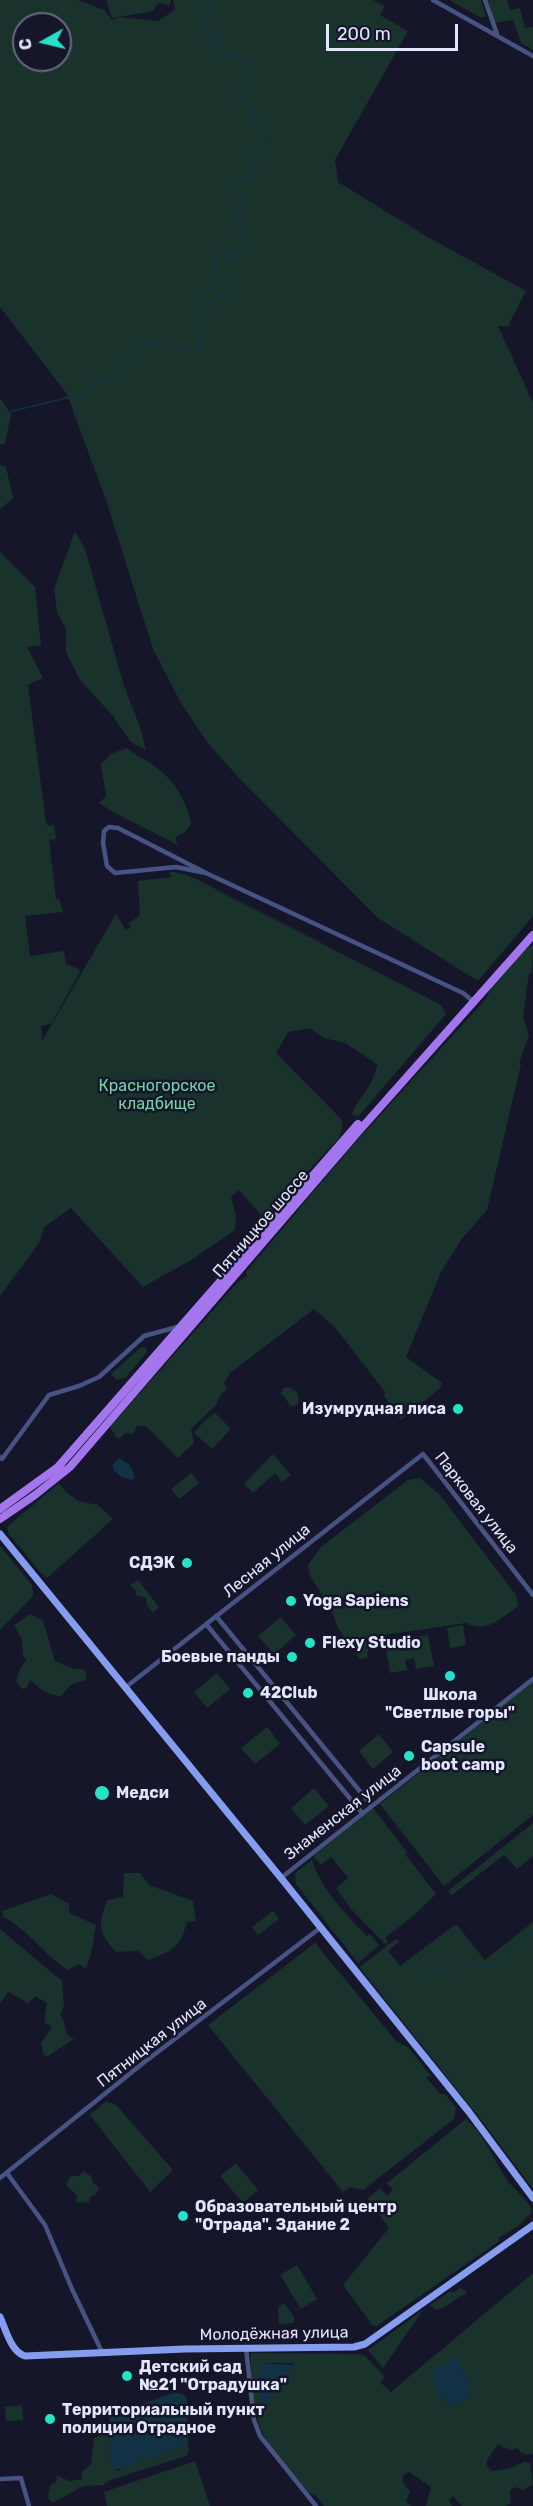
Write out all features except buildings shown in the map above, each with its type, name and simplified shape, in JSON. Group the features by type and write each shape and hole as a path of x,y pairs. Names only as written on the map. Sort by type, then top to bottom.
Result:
{"main road":[{"name":"Пятницкое шоссе","path":"0,1519 44,1489 70,1467 533,928"},
{"name":"Пятницкое шоссе","path":"0,1509 58,1467 472,1000 533,935"}],"street":[{"path":"433,0 533,56"},
{"path":"485,0 498,36"},
{"path":"206,873 169,867 120,874 111,871 105,861 104,831 109,827 118,828 206,873 472,1000"},
{"path":"169,867 174,861 171,855"},
{"path":"0,1457 2,1459 49,1395 99,1377 144,1336 176,1328 192,1314"},
{"name":"Парковая улица","path":"423,1454 533,1595"},
{"name":"Лесная улица","path":"126,1687 423,1454"},
{"path":"0,1534 469,2112 533,2198"},
{"path":"216,1616 372,1806"},
{"path":"206,1624 362,1813"},
{"name":"Знаменская улица","path":"281,1878 533,1679"},
{"name":"Пятницкая улица","path":"0,2178 320,1928"},
{"path":"7,2173 45,2226 102,2352"},
{"name":"Молодёжная улица","path":"0,2317 13,2347 21,2356 361,2346 533,2224"},
{"path":"246,2348 254,2420 260,2436 315,2506"},
{"path":"0,2479 21,2478 29,2506"}],"green space":[{"path":"0,0 78,0 104,10 112,20 119,17 158,21 175,10 173,0 373,0 385,6 380,15 408,31 335,160 338,182 426,236 526,291 508,326 498,326 533,403 533,916 478,981 378,918 239,778 207,742 181,703 153,649 107,503 67,394 0,307"},
{"path":"106,0 171,0 170,5 158,3 153,11 112,18"},
{"path":"449,0 481,0 486,17 480,17"},
{"path":"488,0 507,0 510,10 520,8 525,28 533,27 533,50 521,43 513,20 494,23"},
{"path":"0,398 11,414 5,444 0,444"},
{"path":"0,465 6,467 13,498 0,509"},
{"path":"75,531 85,549 124,686 140,727 146,750 131,742 113,716 80,680 66,652 66,629 57,612 54,589"},
{"name":"Красногорское кладбище","path":"0,552 35,587 41,645 27,647 43,678 28,685 46,823 49,826 54,825 56,839 49,840 56,899 59,899 63,912 25,916 30,956 64,951 66,964 81,970 51,1024 41,1026 42,1041 116,914 126,930 131,927 129,923 140,915 138,881 171,877 169,872 186,875 204,883 441,1005 446,1014 358,1117 352,1114 374,1077 377,1064 345,1043 324,1038 310,1028 288,1032 276,1053 342,1120 339,1138 264,1218 239,1190 231,1197 236,1215 235,1230 191,1260 143,1287 71,1208 44,1227 40,1241 0,1296"},
{"path":"126,748 165,775 182,797 191,824 185,832 175,838 178,845 99,803 106,796 101,764 111,754"},
{"path":"528,945 533,947 532,973 529,973 523,1017 529,1035 519,1063 521,1064 487,1210 461,1240 441,1272 406,1357 442,1383 440,1388 401,1420 384,1396 385,1392 334,1326 314,1309 230,1373 224,1383 227,1389 221,1394 216,1405 191,1429 194,1443 178,1458 146,1426 137,1426 133,1434 125,1433 119,1439 116,1437 110,1427 238,1282 247,1276 246,1272 353,1145 485,1000 492,987"},
{"path":"145,1347 147,1352 126,1377 117,1380 111,1374 140,1348"},
{"path":"290,1387 297,1392 299,1402 295,1406 291,1406 281,1393 283,1388"},
{"path":"215,1413 231,1429 212,1449 194,1433 205,1420"},
{"path":"273,1454 291,1475 282,1482 275,1473 253,1493 244,1484"},
{"path":"191,1473 199,1483 179,1499 171,1489"},
{"path":"420,1478 439,1494 516,1595 518,1606 500,1620 487,1626 473,1626 466,1623 370,1637 367,1658 360,1659 338,1628 331,1609 310,1576 308,1565 321,1547 408,1480"},
{"path":"59,1483 78,1501 98,1505 113,1519 47,1578 9,1534 7,1527"},
{"path":"0,1546 32,1585 33,1596 0,1630"},
{"path":"138,1580 159,1607 153,1613 147,1605 146,1598 136,1595 136,1591 130,1585"},
{"path":"30,1614 43,1621 55,1661 74,1669 83,1669 86,1672 86,1680 72,1684 60,1697 43,1691 30,1680 27,1688 22,1689 16,1681 21,1667 27,1660 23,1657 22,1639 14,1625"},
{"path":"281,1617 296,1635 274,1654 258,1636"},
{"path":"463,1625 466,1645 450,1648 447,1628"},
{"path":"428,1635 434,1666 416,1669 414,1658 405,1660 407,1670 390,1673 385,1642"},
{"path":"217,1673 230,1689 207,1708 194,1692"},
{"path":"533,1681 533,1815 444,1886 380,1804"},
{"path":"267,1727 280,1744 255,1764 241,1748"},
{"path":"379,1734 393,1752 373,1769 359,1751"},
{"path":"314,1788 329,1806 305,1825 291,1808"},
{"path":"373,1808 436,1894 385,1938 388,1942 385,1944 352,1910 336,1888 348,1878 331,1857 321,1865 313,1856"},
{"path":"533,1823 533,1856 517,1869 504,1855 452,1895 448,1891"},
{"path":"312,1860 322,1882 335,1901 367,1936 370,1934 379,1945 358,1963 296,1884 295,1873"},
{"path":"124,1873 140,1873 149,1885 193,1901 196,1921 187,1922 178,1943 164,1954 148,1960 138,1951 116,1952 103,1934 101,1923 107,1900 123,1897"},
{"path":"51,1894 69,1904 69,1913 96,1925 86,1969 79,1964 68,1970 21,1929 3,1917 2,1911"},
{"path":"273,1911 279,1919 258,1935 252,1927"},
{"path":"533,1922 533,2189 360,1968 396,1939 399,1942 388,1951 400,1966 456,1924 485,1960"},
{"path":"0,1929 62,1981 64,2006 60,2014 67,2035 74,2039 48,2056 44,2056 41,2043 52,2027 44,2023 47,2003 35,1996 27,2005 25,2001 8,1992 0,2004"},
{"path":"315,1943 396,2041 408,2047 431,2076 426,2077 440,2094 445,2094 456,2107 454,2119 363,2190 350,2187 343,2192 208,2025"},
{"path":"106,2101 116,2105 173,2170 150,2192 90,2115"},
{"path":"466,2119 480,2134 506,2178 527,2201 532,2212 518,2226 498,2238 500,2240 498,2242 378,2325 373,2326 343,2285 389,2228 367,2199 380,2188 387,2196 393,2190 387,2183"},
{"path":"236,2163 258,2190 243,2203 220,2176"},
{"path":"83,2171 91,2176 93,2183 99,2187 96,2195 90,2197 89,2202 76,2203 77,2196 66,2184 71,2176 79,2176"},
{"path":"297,2265 317,2299 301,2309 280,2275"},
{"path":"533,2273 533,2453 524,2454 517,2448 510,2450 498,2444 487,2460 487,2466 492,2471 511,2468 524,2462 530,2463 533,2484 523,2490 516,2487 510,2490 511,2503 506,2506 462,2506 453,2496 449,2500 452,2506 426,2506 431,2487 409,2472 403,2475 403,2480 410,2491 406,2502 412,2506 324,2506 282,2463 264,2435 256,2413 251,2376 251,2353 359,2354 365,2356 385,2377 380,2382 391,2392","holes":["453,2359 467,2376 469,2398 451,2406 440,2398 447,2363","259,2363 292,2363 294,2365 264,2405"]},
{"path":"460,2288 467,2294 441,2309 437,2310 430,2305 449,2292 455,2292"},
{"path":"284,2303 294,2317 294,2323 279,2324 278,2308"},
{"path":"423,2310 383,2368 368,2350"},
{"path":"22,2405 23,2420 6,2421 5,2407"},
{"path":"110,2434 111,2462 117,2471 138,2460 149,2456 158,2457 162,2452 188,2444 189,2450 186,2456 108,2481 103,2485 83,2486 53,2503 48,2498 50,2485 56,2482 57,2476 70,2481 83,2479 81,2473 91,2464 94,2438"},
{"path":"195,2461 210,2506 107,2506 104,2492"}],"water":[{"path":"119,1458 130,1465 135,1477 132,1480 122,1477 113,1470 113,1464"},
{"path":"456,2359 467,2376 471,2393 469,2398 451,2406 440,2398 432,2379 436,2369"},
{"path":"259,2363 294,2365 264,2405 261,2403"},
{"path":"176,2392 185,2396 187,2400 188,2444 162,2452 158,2457 145,2458 125,2468 115,2469 111,2462 109,2416"}],"waterway":[{"path":"0,414 87,393 100,380 108,378 121,383 123,360 130,354 133,361 137,362 143,352 144,341 159,345 175,342 184,349 202,351 198,339 201,331 200,325 210,313 208,309 195,306 195,302 204,296 208,288 215,291 217,298 227,293 230,280 219,281 213,270 216,255 220,258 230,251 233,254 232,260 248,250 242,236 243,229 239,226 242,221 236,220 236,212 243,207 244,200 237,194 237,184 257,173 254,160 246,154 261,153 267,132 264,122 255,123 250,120 255,107 244,106 239,94 252,65 235,55 217,62 214,55 220,47 210,43 214,36 207,34 204,23 212,12 212,6 202,0"},
{"path":"426,1969 490,1966 533,1933"}],"place":[{"name":"Изумрудная лиса","path":"458,1409"},
{"name":"СДЭК","path":"187,1563"},
{"name":"Yoga Sapiens","path":"291,1601"},
{"name":"Flexy Studio","path":"310,1643"},
{"name":"Боевые панды","path":"292,1657"},
{"name":"Школа \"Светлые горы\"","path":"450,1676"},
{"name":"42Club","path":"248,1693"},
{"name":"Capsule boot camp","path":"409,1756"},
{"name":"Медси","path":"102,1793"},
{"name":"Образовательный центр \"Отрада\". Здание 2","path":"183,2216"},
{"name":"Детский сад №21 \"Отрадушка\"","path":"127,2376"},
{"name":"Территориальный пункт полиции Отрадное","path":"50,2419"}]}
